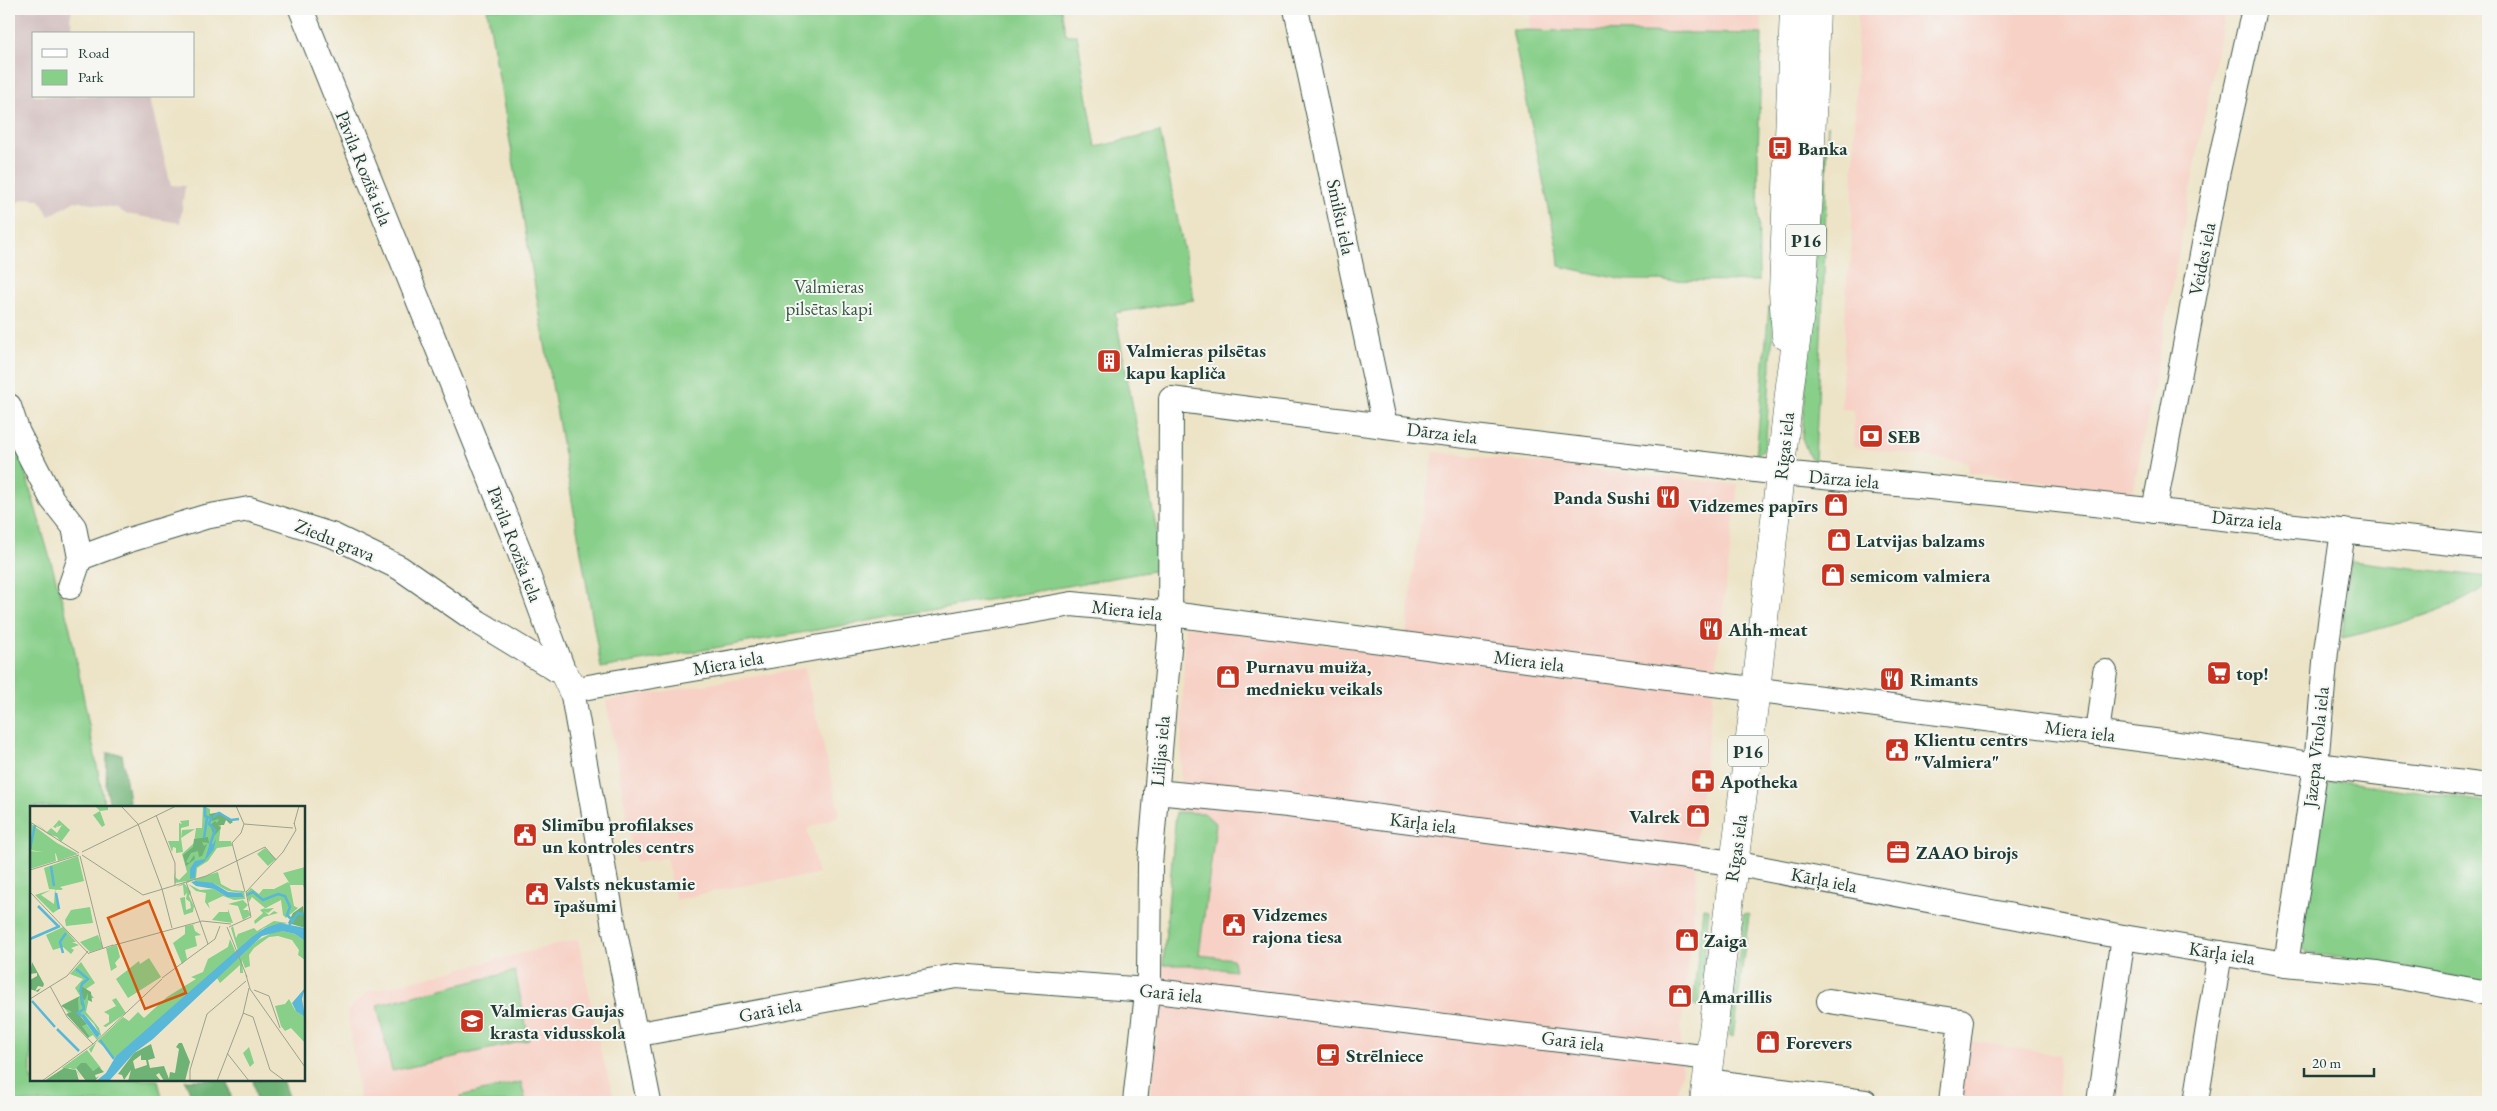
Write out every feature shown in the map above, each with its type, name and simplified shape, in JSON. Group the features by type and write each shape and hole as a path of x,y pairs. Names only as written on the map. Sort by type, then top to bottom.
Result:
{"main road":[{"name":"Rīgas iela","path":"1790,385 1782,299 1794,9"},
{"name":"Rīgas iela","path":"1707,1080 1782,473 1803,278 1816,9"}],"street":[{"name":"Pāvila Rozīša iela","path":"301,9 518,548 569,682 634,1035 649,1102"},
{"name":"Smilšu iela","path":"1296,9 1385,426"},
{"name":"Veides iela","path":"2154,511 2216,180 2254,9"},
{"name":"Dārza iela","path":"1171,398 1385,426 1782,473 2488,547"},
{"name":"Lilijas iela","path":"1135,1102 1147,990 1150,864 1172,614 1171,398"},
{"path":"9,406 18,433 39,475 52,499 74,527 80,558 70,587"},
{"name":"Ziedu grava","path":"80,558 126,541 205,517 249,509 334,536 400,568 569,682"},
{"name":"Jāzepa Vītola iela","path":"2286,964 2316,765 2326,651 2343,531"},
{"name":"Miera iela","path":"569,682 1072,604 1172,614 2488,786"},
{"path":"2097,734 2105,672"},
{"name":"Kārļa iela","path":"1156,792 1288,805 1734,863 2220,953 2286,964 2377,973 2488,993"},
{"path":"2099,1102 2123,936"},
{"path":"2196,1102 2220,953"},
{"name":"Garā iela","path":"634,1035 956,976 1147,990 1707,1080 1865,1102"},
{"path":"1828,1001 1962,1021 1951,1102"}],"shaded area":[{"path":"9,9 72,9 70,18 74,32 32,32 32,98 149,98 171,185 185,186 180,223 126,214 117,208 75,201 49,216 40,200 28,198 9,205"},
{"path":"1531,9 1761,9 1762,34 1530,31"},
{"path":"1858,9 2225,9 2133,493 1969,473 1968,462 1853,447 1854,410 1841,409 1847,278 1851,260"},
{"path":"1434,452 1738,485 1695,844 1697,882 1681,1031 1682,1068 1677,1102 1150,1102 1180,795 1185,626 1404,655 1416,550"},
{"path":"805,668 840,815 807,829 818,874 730,888 676,900 666,858 635,863 606,701"},
{"name":"Valmieras Gaujas krasta vidusskola","path":"578,939 600,1048 615,1102 360,1102 347,1011 368,992"},
{"path":"1970,1041 2060,1055 2058,1102 1958,1102"}],"green space":[{"name":"Valmieras pilsētas kapi","path":"487,9 1061,9 1066,35 1077,35 1096,147 1160,132 1194,300 1115,313 1164,569 601,668"},
{"path":"1512,30 1762,34 1758,153 1759,281 1624,280 1559,266 1558,253"},
{"path":"1828,125 1824,279 1815,461 1809,456 1802,438 1816,246"},
{"path":"1769,306 1774,312 1766,441 1763,450 1756,455"},
{"path":"9,416 70,628 105,806 30,806 30,1081 158,1081 163,1102 9,1102"},
{"path":"2352,561 2488,578 2482,588 2455,604 2415,618 2342,638 2348,579"},
{"path":"107,753 122,754 130,806 110,806 106,787"},
{"path":"2341,781 2488,802 2488,983 2307,952 2298,944 2320,792 2327,784"},
{"path":"1176,812 1204,813 1216,824 1199,955 1233,959 1235,971 1189,965 1163,965"},
{"path":"1703,908 1709,909 1699,1006 1693,1005"},
{"path":"1747,913 1749,915 1733,1037 1729,1035 1744,914"},
{"path":"515,971 529,1040 392,1071 377,1005"},
{"path":"185,1081 233,1081 228,1083 232,1102 194,1102"},
{"path":"253,1081 282,1081 290,1102 257,1102"},
{"path":"521,1082 526,1102 461,1102 460,1096"}],"place":[{"name":"Banka","path":"1780,148"},
{"name":"Valmieras pilsētas kapu kapliča","path":"1109,361"},
{"name":"SEB","path":"1871,436"},
{"name":"Panda Sushi","path":"1668,497"},
{"name":"Vidzemes papīrs","path":"1836,505"},
{"name":"Latvijas balzams","path":"1839,540"},
{"name":"semicom valmiera","path":"1833,575"},
{"name":"Ahh-meat","path":"1711,629"},
{"name":"top!","path":"2219,673"},
{"name":"Purnavu muiža, mednieku veikals","path":"1228,677"},
{"name":"Rimants","path":"1892,679"},
{"name":"Klientu centrs \"Valmiera\"","path":"1897,750"},
{"name":"Apotheka","path":"1703,781"},
{"name":"Valrek","path":"1698,816"},
{"name":"Slimību profilakses un kontroles centrs","path":"525,835"},
{"name":"ZAAO birojs","path":"1898,852"},
{"name":"Valsts nekustamie īpašumi","path":"537,894"},
{"name":"Vidzemes rajona tiesa","path":"1234,925"},
{"name":"Zaiga","path":"1687,940"},
{"name":"Amarillis","path":"1680,996"},
{"name":"Valmieras Gaujas krasta vidusskola","path":"472,1021"},
{"name":"Forevers","path":"1768,1042"},
{"name":"Strēlniece","path":"1328,1055"}]}
